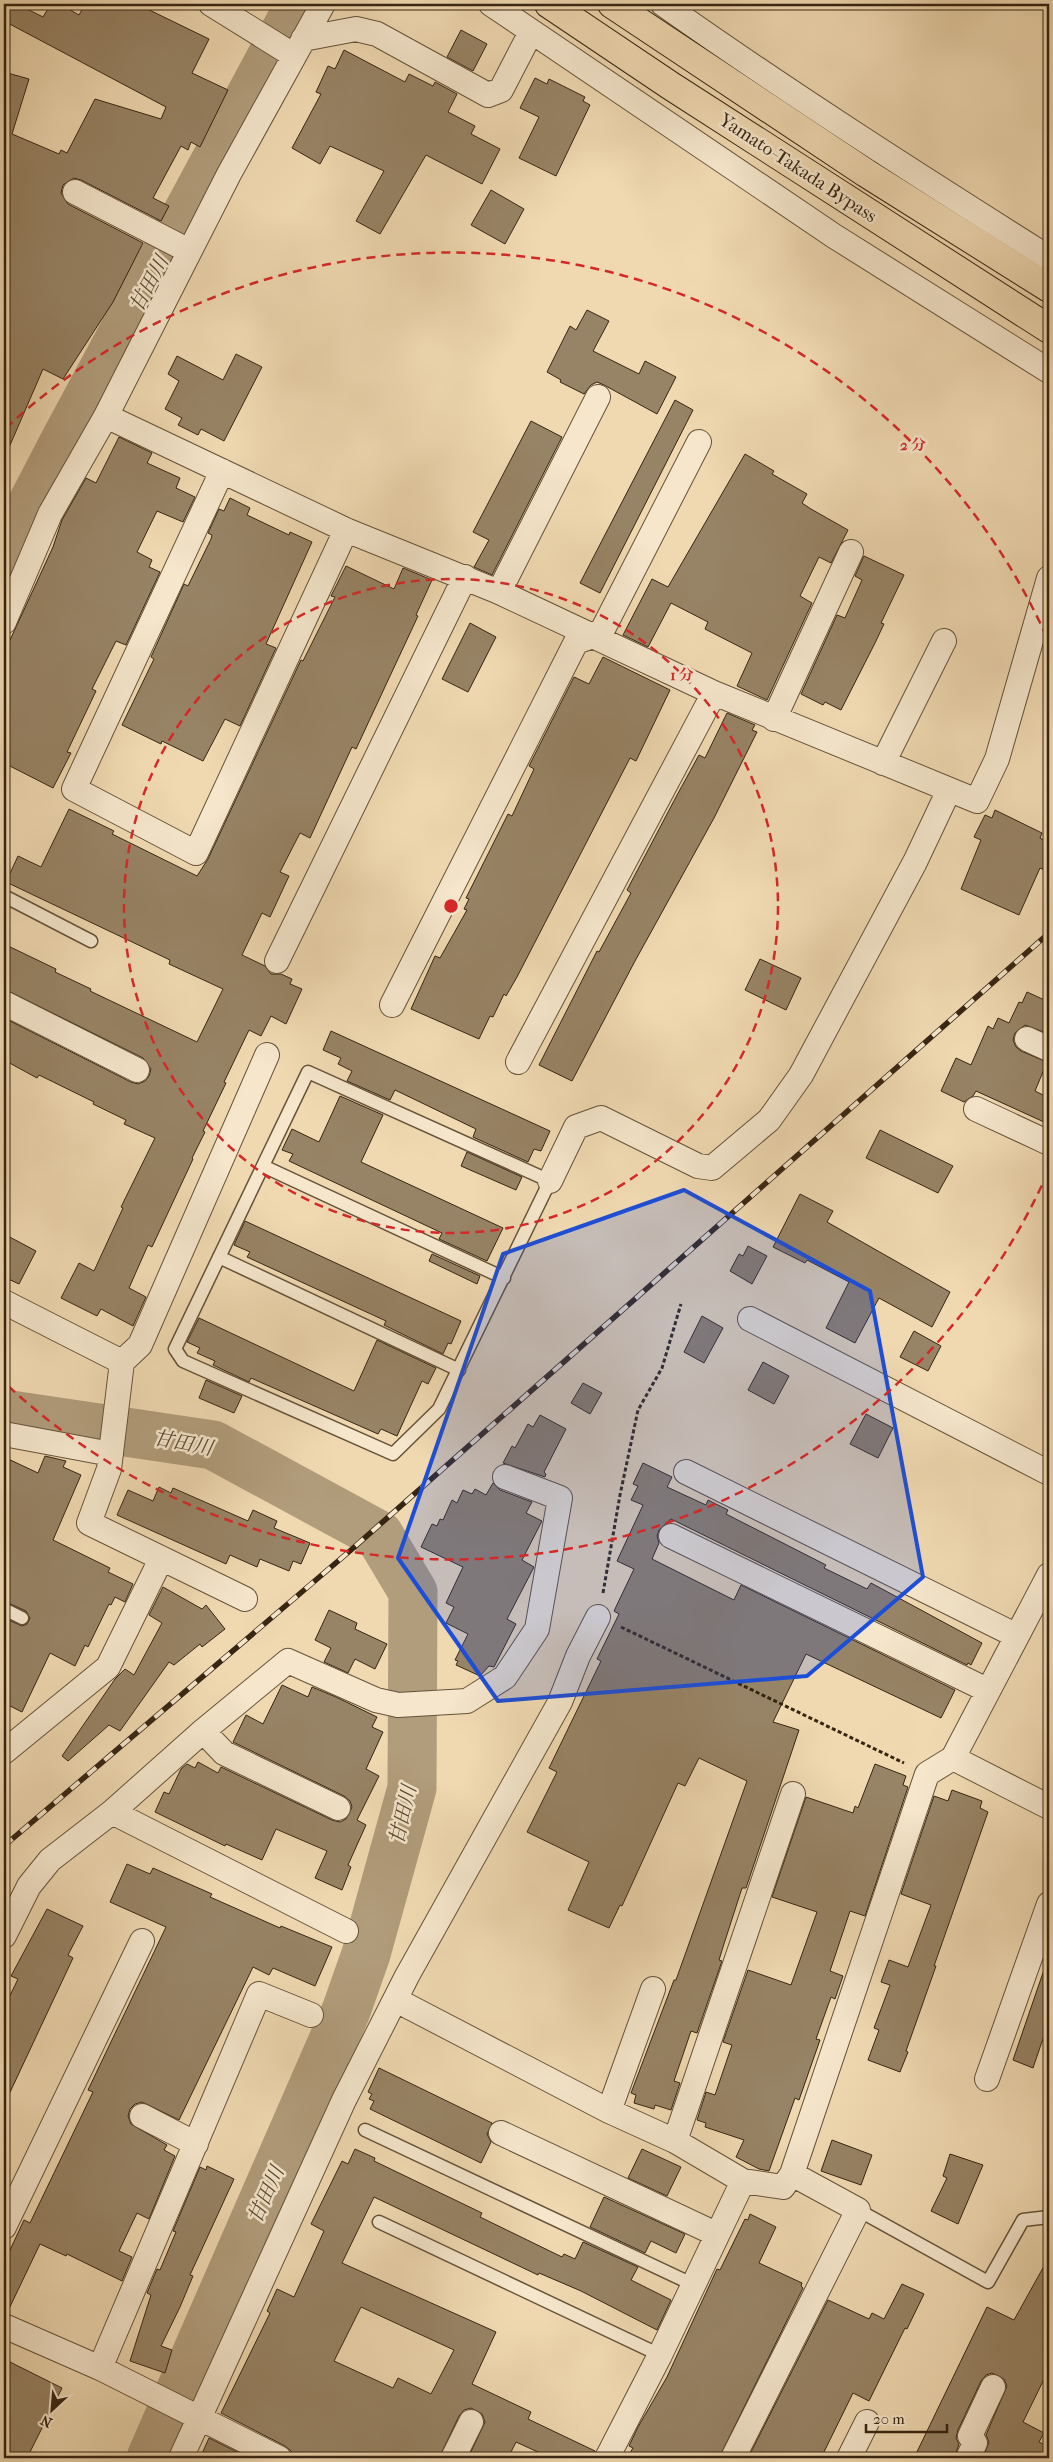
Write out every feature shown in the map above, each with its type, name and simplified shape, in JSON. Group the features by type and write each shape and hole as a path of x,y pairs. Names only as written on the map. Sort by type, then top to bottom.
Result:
{"highway":[{"name":"Yamato-Takada Bypass","path":"549,4 679,92 1049,329"},
{"name":"Yamato-Takada Bypass","path":"612,4 866,173 1049,288"}],"street":[{"path":"211,4 298,47 356,29 377,34 488,95 501,90 531,32"},
{"path":"4,622 50,514 106,416 189,251 323,4"},
{"path":"491,4 834,236 1049,370"},
{"path":"663,4 736,56 1049,258"},
{"path":"76,192 189,251"},
{"path":"499,592 598,397"},
{"path":"106,416 346,530 499,592 714,693 978,801 996,759 1049,578"},
{"path":"392,1006 576,642 593,636 603,629 699,442"},
{"path":"222,471 74,789 196,853 346,530"},
{"path":"774,719 851,552"},
{"path":"278,960 465,577"},
{"path":"883,763 944,640"},
{"path":"518,1062 714,693"},
{"path":"550,1181 576,1127 601,1118 698,1166 712,1168 769,1120 801,1075 915,862 949,790"},
{"path":"4,1003 137,1070"},
{"path":"1027,1039 1049,1049"},
{"path":"245,1599 89,1523 109,1470 122,1362 140,1346 267,1055"},
{"path":"976,1109 1049,1143"},
{"path":"4,1302 122,1362"},
{"path":"750,1319 1049,1473"},
{"path":"4,1434 111,1454"},
{"path":"686,1472 1017,1636"},
{"path":"4,1936 29,1886 50,1860 112,1812 203,1731 288,1661 376,1700 398,1705 467,1701 505,1677 537,1629 560,1498 505,1476"},
{"path":"671,1536 987,1690"},
{"path":"4,1752 108,1667 160,1559"},
{"path":"396,2000 608,2111 675,2141 743,2181 784,2187 792,2174 927,1774 953,1758 1049,1575"},
{"path":"181,2458 344,2100 396,2000 560,1702 578,1656 598,1617"},
{"path":"203,1731 224,1753 338,1808"},
{"path":"953,1758 1049,1807"},
{"path":"675,2141 793,1794"},
{"path":"112,1812 346,1931"},
{"path":"987,2079 1049,1904"},
{"path":"4,2227 142,1941"},
{"path":"608,2111 653,1989"},
{"path":"100,2368 259,1994 311,2015"},
{"path":"142,2116 196,2144"},
{"path":"501,2133 716,2234"},
{"path":"733,2458 858,2210 792,2174"},
{"path":"607,2458 660,2355 692,2284 743,2181"},
{"path":"4,2326 100,2368 279,2458"},
{"path":"968,2458 975,2443 970,2436 993,2387"},
{"path":"454,2458 471,2422"},
{"path":"849,2458 867,2422"}],"lane":[{"path":"4,896 91,942"},
{"path":"308,1072 550,1181 439,1409 393,1454 183,1361 175,1349 308,1072"},
{"path":"263,1166 504,1278"},
{"path":"219,1257 459,1370"},
{"path":"4,1609 22,1618"},
{"path":"365,2130 692,2284"},
{"path":"858,2210 988,2282 1023,2220 1049,2217"},
{"path":"379,2222 660,2355"}],"path":[{"path":"681,1304 662,1368 638,1410 620,1495 598,1617 927,1774"}],"highlighted area":[{"path":"684,1190 870,1291 923,1577 807,1676 498,1701 398,1558 503,1254"}],"building":[{"path":"4,4 17,4 43,17 51,4 60,4 79,15 85,4 137,4 209,39 192,73 228,90 200,147 191,142 188,150 181,146 153,198 169,206 161,221 81,180 74,178 63,185 61,193 68,204 143,243 113,302 63,379 43,369 4,459 4,72 29,79 12,134 59,154 61,150 67,153 95,99 161,119 166,107 4,21"},
{"path":"461,30 487,44 473,71 447,57"},
{"path":"344,50 405,82 409,74 433,86 435,82 457,94 448,112 475,126 471,134 500,149 482,184 426,155 380,234 356,221 384,171 330,146 320,164 292,148 321,94 316,92 328,66 335,69"},
{"path":"535,78 547,84 549,79 585,97 583,101 590,105 556,176 519,158 539,117 520,108"},
{"path":"491,190 524,209 505,244 471,225"},
{"path":"587,310 609,321 593,351 639,374 645,361 676,377 657,414 597,382 591,385 584,394 560,382 561,380 547,372 570,326 576,330"},
{"path":"236,354 262,367 224,441 201,429 198,435 178,425 182,418 165,409 179,381 168,374 177,356 223,380"},
{"path":"675,400 693,410 600,593 580,583"},
{"path":"531,421 562,437 492,575 474,567 489,540 473,532"},
{"path":"119,437 152,453 147,463 180,478 176,488 195,497 183,522 157,511 137,552 152,560 149,567 160,572 126,645 116,641 92,689 96,691 67,752 71,753 53,788 4,763 4,653 53,547 62,520 86,478 96,483"},
{"path":"745,454 774,471 772,474 807,494 802,503 848,530 831,563 819,557 800,596 812,603 767,700 737,686 752,653 705,629 708,622 671,603 648,647 623,635 652,579 668,587"},
{"path":"230,498 250,508 247,515 289,535 290,532 312,542 266,644 276,648 240,726 225,719 203,761 162,741 161,744 122,725 154,659 151,657 184,584 188,586 211,539 212,535 208,533 219,509 224,511"},
{"path":"864,556 904,575 881,623 884,624 841,710 825,702 823,705 801,694 837,615 845,618 862,580 855,576"},
{"path":"346,566 394,589 403,568 432,580 416,615 418,616 356,749 352,747 310,838 300,833 280,872 289,876 270,917 262,913 242,955 265,966 271,974 281,974 292,979 290,984 302,989 286,1024 271,1016 261,1036 249,1030 224,1082 226,1083 203,1131 205,1132 193,1159 152,1247 148,1245 129,1288 146,1297 133,1326 101,1309 97,1316 61,1298 79,1263 94,1271 123,1208 121,1207 155,1138 124,1124 126,1120 93,1104 94,1102 39,1075 37,1078 4,1060 4,1018 131,1082 138,1084 145,1081 151,1069 143,1058 4,989 4,944 56,969 55,972 91,989 90,991 197,1042 223,989 169,964 170,960 6,882 18,856 41,867 69,809 114,831 112,834 197,876 208,859 301,660 303,661 335,597 331,596"},
{"path":"470,623 496,637 468,692 442,679"},
{"path":"603,657 670,690 636,761 630,758 517,977 506,996 504,994 493,1017 490,1016 479,1039 411,1009 435,956 440,958 467,910 464,909 469,899 466,898 508,814 512,816 534,769 529,766 574,677 589,684"},
{"path":"727,713 755,725 752,730 757,732 714,818 635,961 572,1081 539,1065 597,951 599,952 631,893 627,890 676,797 699,755 705,758"},
{"path":"995,810 1042,833 1040,838 1049,843 1049,872 1040,868 1019,915 961,889 981,840 974,837 985,815 992,818"},
{"path":"760,959 801,978 786,1010 745,990"},
{"path":"1027,992 1049,1002 1049,1034 1025,1025 1015,1033 1013,1040 1016,1047 1021,1051 1047,1062 1035,1091 1049,1098 1049,1110 1044,1122 976,1091 973,1096 964,1102 941,1091 956,1058 971,1065 988,1026 993,1029 998,1018 1009,1023 1019,1002 1022,1003"},
{"path":"331,1031 550,1131 541,1151 534,1149 528,1162 473,1137 476,1129 395,1090 390,1100 347,1081 352,1071 338,1064 341,1058 323,1050"},
{"path":"340,1096 383,1115 361,1162 503,1228 487,1261 439,1239 442,1233 289,1161 293,1154 282,1150 292,1129 319,1142"},
{"path":"880,1130 953,1166 938,1193 866,1158"},
{"path":"467,1152 522,1177 516,1190 461,1166"},
{"path":"800,1194 833,1211 827,1222 950,1292 932,1327 879,1298 855,1343 826,1328 849,1282 807,1260 805,1263 773,1247"},
{"path":"245,1221 461,1321 451,1344 448,1343 443,1354 384,1325 386,1321 247,1257 250,1252 234,1245"},
{"path":"4,1234 36,1251 19,1284 4,1277"},
{"path":"748,1246 767,1256 752,1284 730,1271 739,1254 743,1256"},
{"path":"432,1254 480,1276 477,1284 429,1261"},
{"path":"702,1316 723,1328 704,1363 684,1352"},
{"path":"199,1318 354,1391 377,1340 436,1368 428,1384 422,1381 397,1436 381,1429 378,1434 251,1378 249,1382 213,1365 215,1361 197,1353 200,1348 187,1342"},
{"path":"914,1331 941,1346 928,1371 900,1357"},
{"path":"763,1362 789,1376 774,1404 748,1390"},
{"path":"206,1380 242,1396 234,1413 199,1398"},
{"path":"583,1383 602,1393 590,1414 571,1403"},
{"path":"866,1414 893,1428 878,1458 850,1444"},
{"path":"540,1415 566,1429 544,1472 546,1474 545,1477 503,1463 512,1446 515,1448 528,1424 533,1427"},
{"path":"45,1456 66,1461 63,1467 81,1475 53,1540 110,1568 108,1572 133,1584 125,1602 115,1597 111,1605 109,1604 88,1647 85,1645 75,1666 50,1653 22,1712 4,1703 4,1618 22,1626 27,1624 30,1618 26,1611 4,1601 4,1457 38,1473"},
{"path":"643,1463 672,1477 667,1487 706,1505 708,1500 728,1510 726,1514 826,1565 824,1568 867,1589 871,1583 982,1643 971,1665 968,1663 967,1665 671,1519 659,1530 657,1536 659,1543 652,1559 734,1600 741,1585 955,1690 941,1718 806,1654 773,1722 799,1730 746,1888 742,1888 719,1960 722,1961 697,2033 691,2031 674,2081 680,2083 671,2110 655,2105 654,2109 634,2103 636,2095 631,2093 674,1980 676,1980 747,1781 699,1758 685,1786 678,1783 622,1906 620,1905 609,1928 568,1910 589,1862 527,1832 557,1772 549,1768 601,1661 597,1659 619,1614 614,1611 634,1569 617,1561 643,1505 631,1500 638,1486 633,1484"},
{"path":"493,1483 500,1490 532,1502 526,1513 542,1521 522,1560 534,1567 507,1619 516,1624 494,1667 489,1666 480,1676 456,1665 458,1661 455,1660 468,1634 446,1623 454,1607 446,1603 463,1567 421,1547 432,1524 437,1526 440,1519 443,1520 452,1500 457,1503 463,1490 472,1494 475,1489 486,1495"},
{"path":"159,1487 171,1493 173,1488 248,1521 253,1510 277,1521 274,1528 310,1543 301,1564 293,1561 289,1571 260,1559 257,1567 230,1555 226,1564 117,1515 128,1490 153,1501"},
{"path":"163,1587 202,1609 206,1605 225,1629 202,1647 200,1644 174,1665 169,1662 120,1731 109,1725 68,1761 62,1756 115,1679 125,1669 134,1675 162,1623 149,1615"},
{"path":"329,1610 357,1623 355,1629 387,1644 375,1669 355,1659 348,1673 324,1662 331,1648 315,1640"},
{"path":"282,1685 308,1697 312,1687 336,1697 377,1717 372,1727 383,1732 366,1769 379,1776 357,1820 366,1825 348,1865 351,1867 342,1890 315,1878 327,1851 276,1829 262,1860 226,1844 225,1846 155,1812 164,1792 169,1794 181,1769 187,1764 195,1768 198,1762 218,1773 221,1767 332,1820 340,1822 346,1819 352,1807 350,1801 344,1796 233,1742 246,1715 263,1724"},
{"path":"875,1764 906,1776 903,1785 908,1787 865,1916 850,1911 830,1971 843,1976 835,1999 831,1997 816,2039 820,2040 799,2100 795,2098 769,2171 759,2169 736,2157 744,2140 705,2127 706,2123 697,2120 706,2092 715,2095 732,2045 723,2042 748,1970 791,1985 817,1912 772,1897 806,1797 853,1813 855,1806 858,1808"},
{"path":"952,1790 982,1801 980,1808 988,1812 934,1966 936,1966 900,2072 868,2060 879,2030 874,2028 890,1985 881,1982 889,1960 908,1967 931,1905 901,1894 934,1796 948,1801"},
{"path":"127,1864 150,1874 153,1868 212,1894 210,1897 280,1928 281,1926 332,1947 315,1986 273,1968 269,1975 253,1967 179,2120 142,2102 135,2104 130,2109 128,2116 131,2124 167,2145 164,2150 175,2156 149,2219 137,2213 119,2251 132,2257 122,2281 67,2254 66,2256 40,2244 7,2313 4,2312 4,2263 24,2220 30,2223 93,2092 88,2090 166,1927 110,1902"},
{"path":"47,1909 83,1926 68,1955 73,1958 4,2105 4,2008 18,1979 11,1976"},
{"path":"1046,1964 1049,1965 1049,2021 1033,2068 1013,2060"},
{"path":"379,2068 492,2123 487,2134 491,2142 481,2163 370,2109 374,2101 369,2099 372,2094 368,2092"},
{"path":"832,2140 872,2155 861,2185 821,2171"},
{"path":"355,2149 375,2158 374,2161 482,2213 480,2217 562,2257 564,2254 575,2259 583,2242 638,2267 631,2280 671,2300 657,2330 581,2291 539,2273 538,2275 374,2197 342,2263 496,2332 472,2384 531,2412 528,2419 595,2451 593,2458 551,2458 516,2442 508,2458 468,2458 485,2422 482,2414 471,2408 464,2410 459,2416 439,2458 293,2458 291,2451 285,2446 221,2413 270,2313 267,2311 277,2289 294,2297 324,2231 311,2224 342,2161 348,2164","holes":["361,2307 454,2350 431,2394 398,2378 393,2388 334,2361"]},
{"path":"642,2149 681,2167 667,2196 628,2178"},
{"path":"950,2154 983,2165 958,2224 931,2211 947,2178 943,2176"},
{"path":"207,2166 234,2179 190,2275 193,2276 161,2346 172,2350 165,2373 130,2361 151,2295 147,2293 157,2269 160,2270 176,2232 173,2231 200,2167 206,2170"},
{"path":"604,2197 685,2234 676,2253 651,2241 645,2253 590,2227"},
{"path":"750,2214 776,2227 759,2263 802,2283 801,2286 803,2288 719,2458 627,2458 633,2448 629,2446 638,2427 667,2377 717,2269 720,2270 745,2219 748,2220"},
{"path":"1049,2257 1049,2369 1023,2422 1044,2433 1039,2442 1049,2447 1049,2458 983,2458 989,2442 986,2435 1007,2386 1004,2379 992,2373 986,2375 981,2381 958,2430 956,2438 959,2444 954,2458 914,2458 987,2307 1014,2320"},
{"path":"902,2284 924,2294 869,2401 853,2393 821,2458 748,2458 828,2300 869,2319 872,2313 884,2319"},
{"path":"4,2359 62,2388 27,2458 4,2458"},
{"path":"209,2438 249,2458 200,2458"}],"waterway":[{"name":"甘田川","path":"4,566 31,506 68,435 300,4"},
{"name":"甘田川","path":"4,1414 213,1445 379,1535 413,1592 412,1788 366,1954 346,2011 151,2458"}],"railway":[{"path":"4,1846 351,1550 1049,933"}]}
